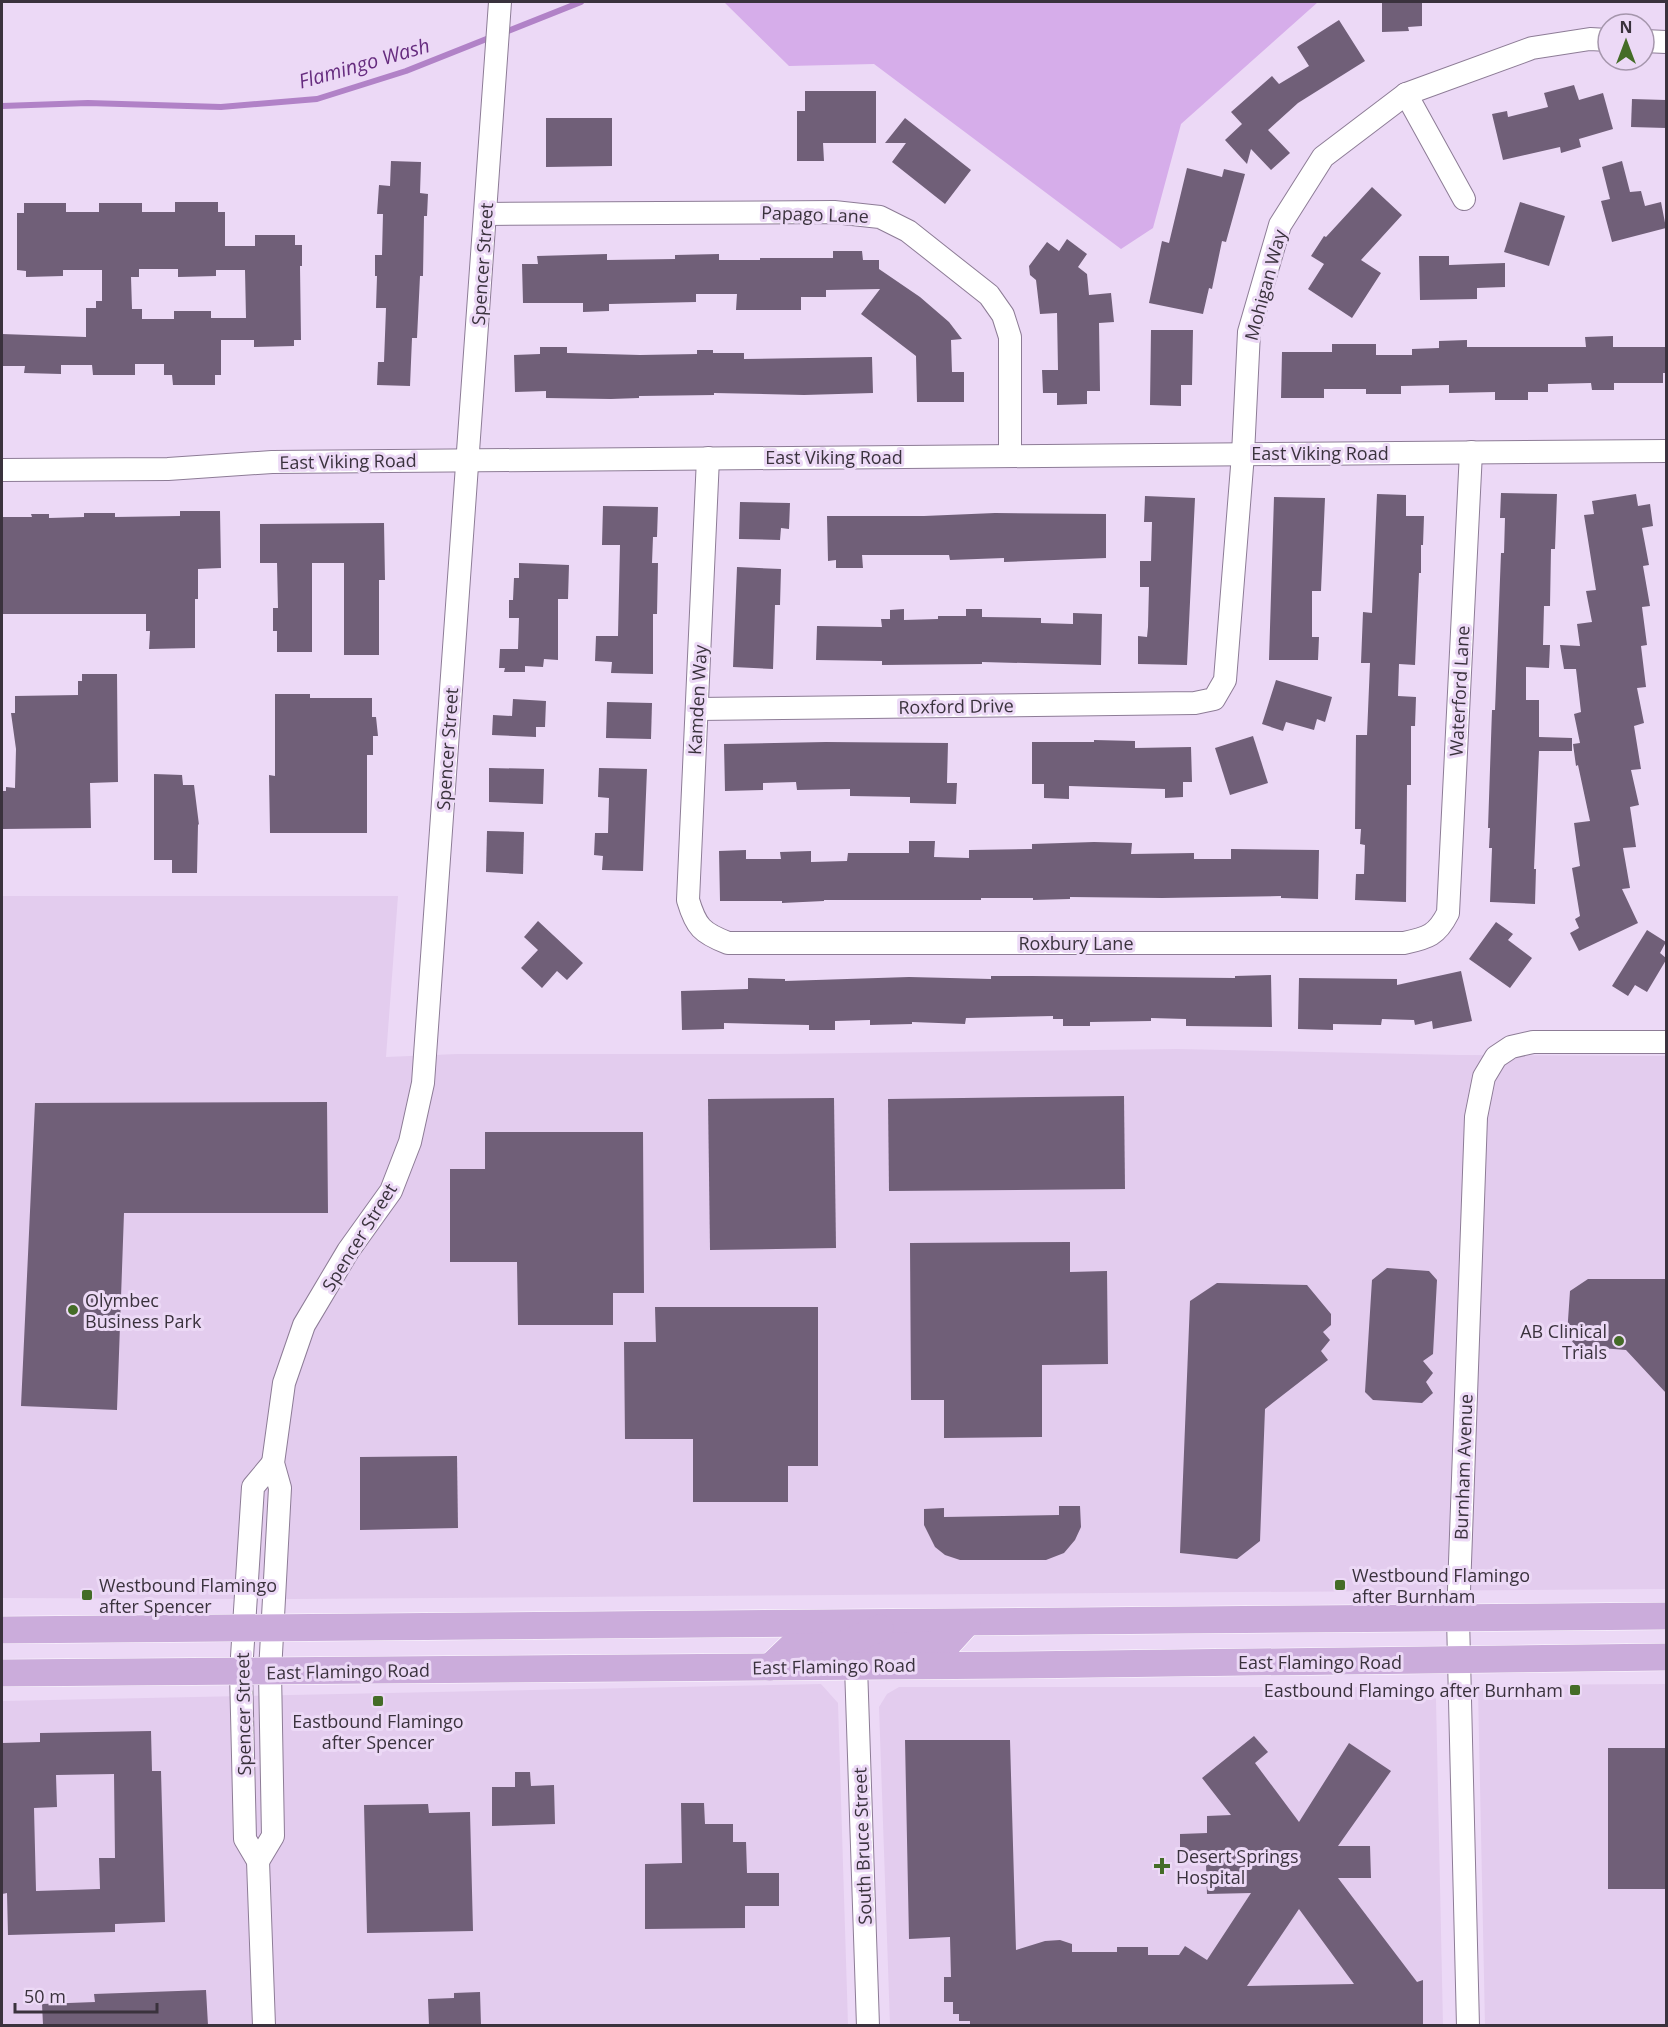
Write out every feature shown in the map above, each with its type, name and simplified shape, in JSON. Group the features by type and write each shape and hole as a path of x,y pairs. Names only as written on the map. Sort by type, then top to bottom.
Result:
{"main road":[{"path":"2,1630 1666,1616"},
{"path":"770,1667 791,1647 840,1646 890,1623"},
{"path":"856,1666 889,1646 947,1645 967,1623"},
{"name":"East Flamingo Road","path":"2,1673 1458,1661 1666,1657"}],"street":[{"name":"Spencer Street","path":"258,1861 273,1836 270,1672 280,1488 273,1463 284,1383 304,1325 348,1251 390,1191 410,1142 423,1083 500,2"},
{"name":"Mohigan Way","path":"1214,699 1225,680 1243,454 1249,332 1280,225 1323,157 1406,94 1532,48 1596,39"},
{"path":"1406,94 1464,199"},
{"name":"Papago Lane","path":"486,214 834,212 880,217 908,231 989,295 1004,315 1010,337 1010,456"},
{"name":"East Viking Road","path":"2,470 168,469 272,462 1666,450"},
{"name":"Waterford Lane","path":"1441,928 1448,913 1471,452"},
{"name":"Kamden Way","path":"708,458 688,900 694,920 708,936"},
{"name":"Roxford Drive","path":"697,709 1195,703 1214,699"},
{"name":"Roxbury Lane","path":"708,936 728,943 1404,943 1425,939 1441,928"},
{"name":"Burnham Avenue","path":"1467,2025 1458,1618 1476,1117 1484,1077 1496,1057 1511,1047 1533,1042 1666,1042"},
{"name":"Spencer Street","path":"264,2025 258,1861 245,1839 241,1672 253,1486 273,1463"},
{"name":"South Bruce Street","path":"856,1666 868,2025"}],"shaded area":[{"path":"724,2 1318,2 1181,124 1153,228 1121,249 874,64 789,66"},
{"path":"2,896 398,896 386,1057 457,1054 777,1054 1177,1049 1459,1055 1666,1056 1666,1589 291,1599 2,1598"},
{"path":"821,1684 838,1703 848,2025 2,2025 2,1701"},
{"path":"1666,1684 1666,2025 1485,2025 1478,1689 1495,1685"},
{"name":"Desert Springs Hospital","path":"899,1687 1416,1687 1429,1690 1436,1699 1443,2025 890,2025 879,1707 887,1694"}],"building":[{"path":"1382,2 1422,2 1422,26 1408,27 1409,31 1382,32"},
{"path":"1339,20 1365,61 1298,103 1268,130 1290,153 1271,170 1251,149 1247,164 1225,140 1242,124 1231,112 1272,76 1279,84 1309,66 1297,47"},
{"path":"1574,85 1579,100 1603,93 1613,129 1579,139 1581,147 1561,153 1560,147 1503,160 1492,114 1507,111 1508,117 1548,107 1544,93"},
{"path":"805,91 876,91 876,143 823,143 824,161 797,161 797,111 805,111"},
{"path":"1632,99 1666,100 1666,128 1631,127"},
{"path":"546,118 612,118 612,166 546,167"},
{"path":"905,118 971,170 945,204 892,162 906,143 885,143"},
{"path":"391,161 421,162 420,193 428,194 427,216 424,216 423,276 420,276 417,338 412,338 410,386 377,385 378,362 384,362 386,308 376,308 375,255 382,255 383,214 377,214 379,185 390,186"},
{"path":"1622,161 1630,192 1641,191 1645,206 1661,202 1666,228 1612,242 1601,201 1610,199 1602,167"},
{"path":"1187,168 1222,177 1224,169 1245,174 1226,242 1222,241 1212,289 1209,288 1203,314 1149,303 1162,241 1169,243"},
{"path":"1372,187 1402,215 1361,260 1381,273 1352,318 1308,289 1324,264 1311,256 1324,236 1326,237"},
{"path":"175,202 218,202 218,212 225,212 225,246 255,246 255,235 295,235 295,245 302,245 301,340 294,340 294,346 254,347 254,340 221,340 221,375 215,375 215,385 173,385 172,375 164,375 164,364 135,364 135,375 93,375 92,365 61,365 61,374 24,373 25,366 2,366 2,334 86,337 86,308 96,308 96,301 102,301 102,270 63,270 63,276 26,277 26,271 17,270 17,213 24,213 24,203 66,203 66,212 99,212 99,203 142,203 142,212 175,212","holes":["139,269 178,269 178,277 216,276 216,270 245,270 246,318 211,318 211,311 174,311 174,319 142,319 142,309 132,309 131,277 139,277"]},
{"path":"1520,202 1565,216 1549,266 1504,252"},
{"path":"1067,239 1087,254 1078,267 1087,274 1089,295 1111,293 1114,322 1099,323 1100,391 1087,391 1087,404 1057,405 1057,393 1043,393 1042,370 1058,370 1057,313 1040,314 1036,280 1030,275 1029,266 1047,242 1059,251"},
{"path":"833,251 862,251 863,260 879,260 879,269 920,297 949,322 962,339 951,340 952,372 964,372 964,402 917,402 916,356 861,314 880,289 826,290 826,297 801,297 801,310 736,310 737,294 696,294 696,302 609,304 609,311 583,312 583,303 523,303 522,264 538,264 537,256 607,254 607,260 675,259 675,255 719,254 719,260 760,260 760,258 833,258"},
{"path":"1419,256 1449,256 1449,265 1505,263 1505,287 1477,288 1477,299 1420,300"},
{"path":"1151,330 1193,330 1192,385 1181,385 1181,406 1150,405"},
{"path":"1613,336 1613,347 1666,347 1666,373 1663,373 1663,383 1614,383 1614,390 1592,390 1591,383 1548,384 1548,392 1528,392 1528,400 1495,400 1495,392 1449,393 1449,385 1401,386 1401,394 1366,394 1366,389 1324,389 1324,398 1281,398 1282,352 1332,352 1332,344 1376,344 1376,355 1412,355 1412,349 1439,348 1439,341 1467,340 1467,347 1586,347 1585,337"},
{"path":"540,347 567,347 567,353 640,355 697,354 697,350 713,350 713,353 744,353 744,359 872,357 873,393 804,395 714,393 714,395 639,396 639,398 611,399 546,398 546,391 515,392 514,355 540,354"},
{"path":"1501,493 1557,494 1555,549 1551,549 1550,606 1544,606 1543,645 1550,645 1549,668 1526,667 1526,700 1539,700 1539,737 1572,738 1572,751 1539,751 1534,869 1536,869 1535,904 1490,902 1492,848 1489,848 1490,828 1488,828 1492,710 1495,710 1501,553 1504,553 1505,518 1500,518"},
{"path":"1377,494 1406,495 1406,516 1424,516 1415,665 1399,664 1398,696 1416,697 1415,726 1411,726 1411,785 1407,785 1406,902 1355,900 1356,874 1364,874 1365,845 1360,844 1361,829 1355,829 1356,735 1367,735 1370,663 1361,663 1363,612 1372,613"},
{"path":"1636,494 1638,506 1650,504 1653,526 1642,528 1649,565 1643,566 1650,606 1642,607 1647,645 1641,646 1646,687 1637,688 1644,723 1634,726 1641,769 1631,770 1639,805 1630,807 1636,847 1623,848 1630,888 1622,889 1638,923 1579,951 1570,933 1579,928 1575,919 1580,916 1572,868 1580,866 1574,823 1590,821 1578,765 1576,766 1573,744 1580,743 1574,714 1581,712 1576,669 1564,669 1560,645 1580,646 1577,624 1592,622 1586,591 1596,590 1584,515 1594,514 1592,501"},
{"path":"1145,496 1195,498 1187,665 1138,664 1138,636 1147,637 1149,587 1140,587 1140,561 1151,561 1152,522 1144,522"},
{"path":"1274,497 1325,498 1321,591 1312,591 1312,637 1319,637 1318,660 1269,660"},
{"path":"740,502 790,503 789,529 781,528 780,540 739,539"},
{"path":"603,506 658,507 657,537 653,537 652,563 658,563 657,614 653,614 653,674 611,673 612,662 595,661 596,636 618,636 620,545 602,545"},
{"path":"180,511 220,511 221,568 198,569 198,599 195,599 195,648 149,649 150,631 146,631 146,614 2,614 2,517 32,517 31,514 49,514 49,518 84,517 84,513 115,513 115,517 180,516"},
{"path":"1106,514 1106,558 1004,562 1004,558 950,560 949,555 862,555 863,568 836,568 836,560 828,561 827,516"},
{"path":"384,523 385,580 379,580 379,655 344,655 344,563 312,563 312,652 277,652 277,631 273,631 273,608 278,608 277,563 260,563 260,524"},
{"path":"519,563 569,565 568,599 558,599 558,660 544,659 543,667 525,666 525,672 504,672 505,668 499,668 500,649 518,649 519,618 509,618 509,600 513,600 514,578 519,578"},
{"path":"737,567 781,569 780,605 775,605 773,669 733,667"},
{"path":"904,609 904,620 938,619 938,616 966,616 966,609 982,609 982,617 1041,618 1041,623 1073,624 1073,613 1102,614 1101,665 982,662 982,664 882,665 882,661 816,660 817,626 882,627 881,619 890,619 890,610"},
{"path":"82,674 117,674 118,782 90,783 91,828 2,829 2,791 6,791 6,787 15,788 16,749 11,713 15,713 15,696 78,695 78,681 82,681"},
{"path":"1276,680 1332,697 1325,722 1317,719 1314,730 1286,722 1283,731 1262,724"},
{"path":"275,694 310,694 310,698 372,698 372,717 376,717 378,736 373,736 373,755 367,755 367,833 270,833 269,775 275,776"},
{"path":"513,699 546,701 545,727 536,727 536,737 492,735 493,715 512,716"},
{"path":"607,702 652,703 651,739 606,738"},
{"path":"1253,736 1268,783 1230,795 1215,748"},
{"path":"1094,740 1135,741 1135,748 1191,747 1192,782 1183,782 1183,797 1165,798 1165,789 1069,786 1069,799 1044,798 1044,784 1032,784 1032,742 1094,742"},
{"path":"948,743 947,783 957,783 956,804 910,803 910,797 850,796 850,789 797,790 796,782 763,783 763,790 725,791 724,744"},
{"path":"489,768 544,769 543,804 489,802"},
{"path":"599,768 647,769 643,871 602,870 603,856 594,855 595,833 608,833 609,798 598,797"},
{"path":"154,774 182,775 183,785 194,785 199,825 197,873 172,873 172,860 154,860"},
{"path":"487,831 524,832 523,874 486,872"},
{"path":"909,841 935,841 934,857 969,858 969,850 1032,849 1032,844 1094,842 1132,843 1131,854 1194,853 1194,859 1231,859 1231,849 1319,850 1318,899 1281,898 1281,896 1070,897 1070,899 1033,900 1033,898 981,898 981,900 824,900 782,903 782,901 720,901 719,851 746,850 746,859 781,859 780,852 811,851 811,862 847,861 848,853 909,853"},
{"path":"538,921 583,963 567,980 557,971 542,988 521,968 538,950 524,937"},
{"path":"1496,922 1513,934 1508,940 1532,958 1510,988 1469,959"},
{"path":"1647,930 1666,942 1660,953 1666,960 1647,992 1635,985 1628,996 1612,986"},
{"path":"1461,971 1472,1021 1433,1029 1432,1021 1415,1025 1414,1020 1382,1019 1381,1025 1333,1024 1333,1030 1298,1029 1299,978 1397,979 1397,985"},
{"path":"1271,975 1272,1027 1186,1026 1186,1019 1151,1018 1151,1021 1090,1022 1090,1026 1063,1026 1063,1019 1053,1019 1053,1016 966,1018 965,1024 912,1022 912,1024 870,1025 870,1020 835,1021 835,1030 809,1030 809,1025 724,1023 724,1029 682,1030 681,991 748,989 748,978 785,979 785,981 909,977 991,979 991,976 1235,978 1235,976"},
{"path":"1124,1096 1125,1189 889,1191 888,1099"},
{"path":"834,1098 836,1248 710,1250 708,1099"},
{"name":"Olymbec Business Park","path":"327,1102 328,1213 124,1213 117,1410 21,1406 35,1103"},
{"path":"485,1132 643,1132 644,1293 613,1293 613,1325 518,1325 517,1262 450,1262 450,1169 485,1169"},
{"path":"1070,1242 1070,1272 1107,1271 1108,1364 1042,1365 1042,1437 944,1438 944,1400 911,1400 910,1243"},
{"path":"1387,1268 1429,1271 1437,1280 1433,1354 1423,1361 1433,1373 1426,1382 1433,1393 1422,1403 1373,1400 1365,1392 1372,1280"},
{"name":"AB Clinical Trials","path":"1588,1279 1666,1279 1666,1393 1626,1350 1576,1346 1567,1335 1570,1291"},
{"path":"1217,1283 1307,1285 1331,1314 1331,1325 1323,1332 1330,1340 1321,1351 1328,1360 1265,1409 1260,1541 1237,1559 1180,1553 1190,1301"},
{"path":"655,1307 818,1307 818,1466 788,1466 788,1502 693,1502 693,1439 625,1439 624,1342 656,1342"},
{"path":"457,1456 458,1528 360,1530 360,1457"},
{"path":"1059,1506 1080,1506 1081,1527 1075,1540 1064,1553 1046,1560 960,1560 945,1555 935,1547 924,1525 924,1509 944,1508 944,1517 1059,1515"},
{"path":"151,1731 152,1771 161,1771 165,1922 115,1924 115,1932 8,1935 7,1893 2,1894 2,1743 40,1742 40,1733","holes":["114,1774 115,1858 99,1858 100,1889 36,1891 34,1808 57,1807 56,1775"]},
{"path":"1254,1736 1268,1752 1255,1763 1299,1822 1349,1743 1391,1771 1338,1846 1370,1846 1371,1878 1338,1878 1417,1982 1423,1980 1423,2025 970,2025 970,2021 959,2021 959,2014 953,2014 953,2002 944,2002 944,1977 951,1977 950,1937 909,1939 905,1740 1010,1740 1016,1950 1045,1941 1060,1940 1072,1944 1072,1952 1117,1952 1117,1947 1148,1947 1148,1955 1179,1955 1185,1946 1207,1960 1251,1893 1207,1894 1206,1865 1191,1865 1190,1855 1180,1855 1180,1834 1207,1833 1207,1816 1231,1815 1202,1778","holes":["1299,1909 1354,1984 1247,1986"]},
{"path":"1608,1748 1666,1748 1666,1889 1608,1889"},
{"path":"515,1772 530,1772 531,1786 554,1785 555,1824 492,1826 492,1787 515,1787"},
{"path":"681,1803 704,1803 705,1824 733,1824 733,1842 746,1842 747,1873 779,1873 779,1906 745,1906 745,1928 645,1929 645,1864 682,1863"},
{"path":"428,1804 429,1813 470,1812 473,1931 367,1933 364,1805"},
{"path":"206,1990 208,2025 43,2025 42,2004 95,2002 94,1994"},
{"path":"480,1992 481,2025 429,2025 428,1999 454,1998 454,1993"}],"waterway":[{"name":"Flamingo Wash","path":"503,33 581,2"},
{"name":"Flamingo Wash","path":"2,106 88,103 221,107 317,99 406,71 494,36"}],"place":[{"name":"Olymbec Business Park","path":"73,1310"},
{"name":"AB Clinical Trials","path":"1619,1341"},
{"name":"Westbound Flamingo after Burnham","path":"1340,1585"},
{"name":"Westbound Flamingo after Spencer","path":"87,1595"},
{"name":"Eastbound Flamingo after Burnham","path":"1575,1690"},
{"name":"Eastbound Flamingo after Spencer","path":"378,1701"},
{"name":"Desert Springs Hospital","path":"1162,1866"}]}
